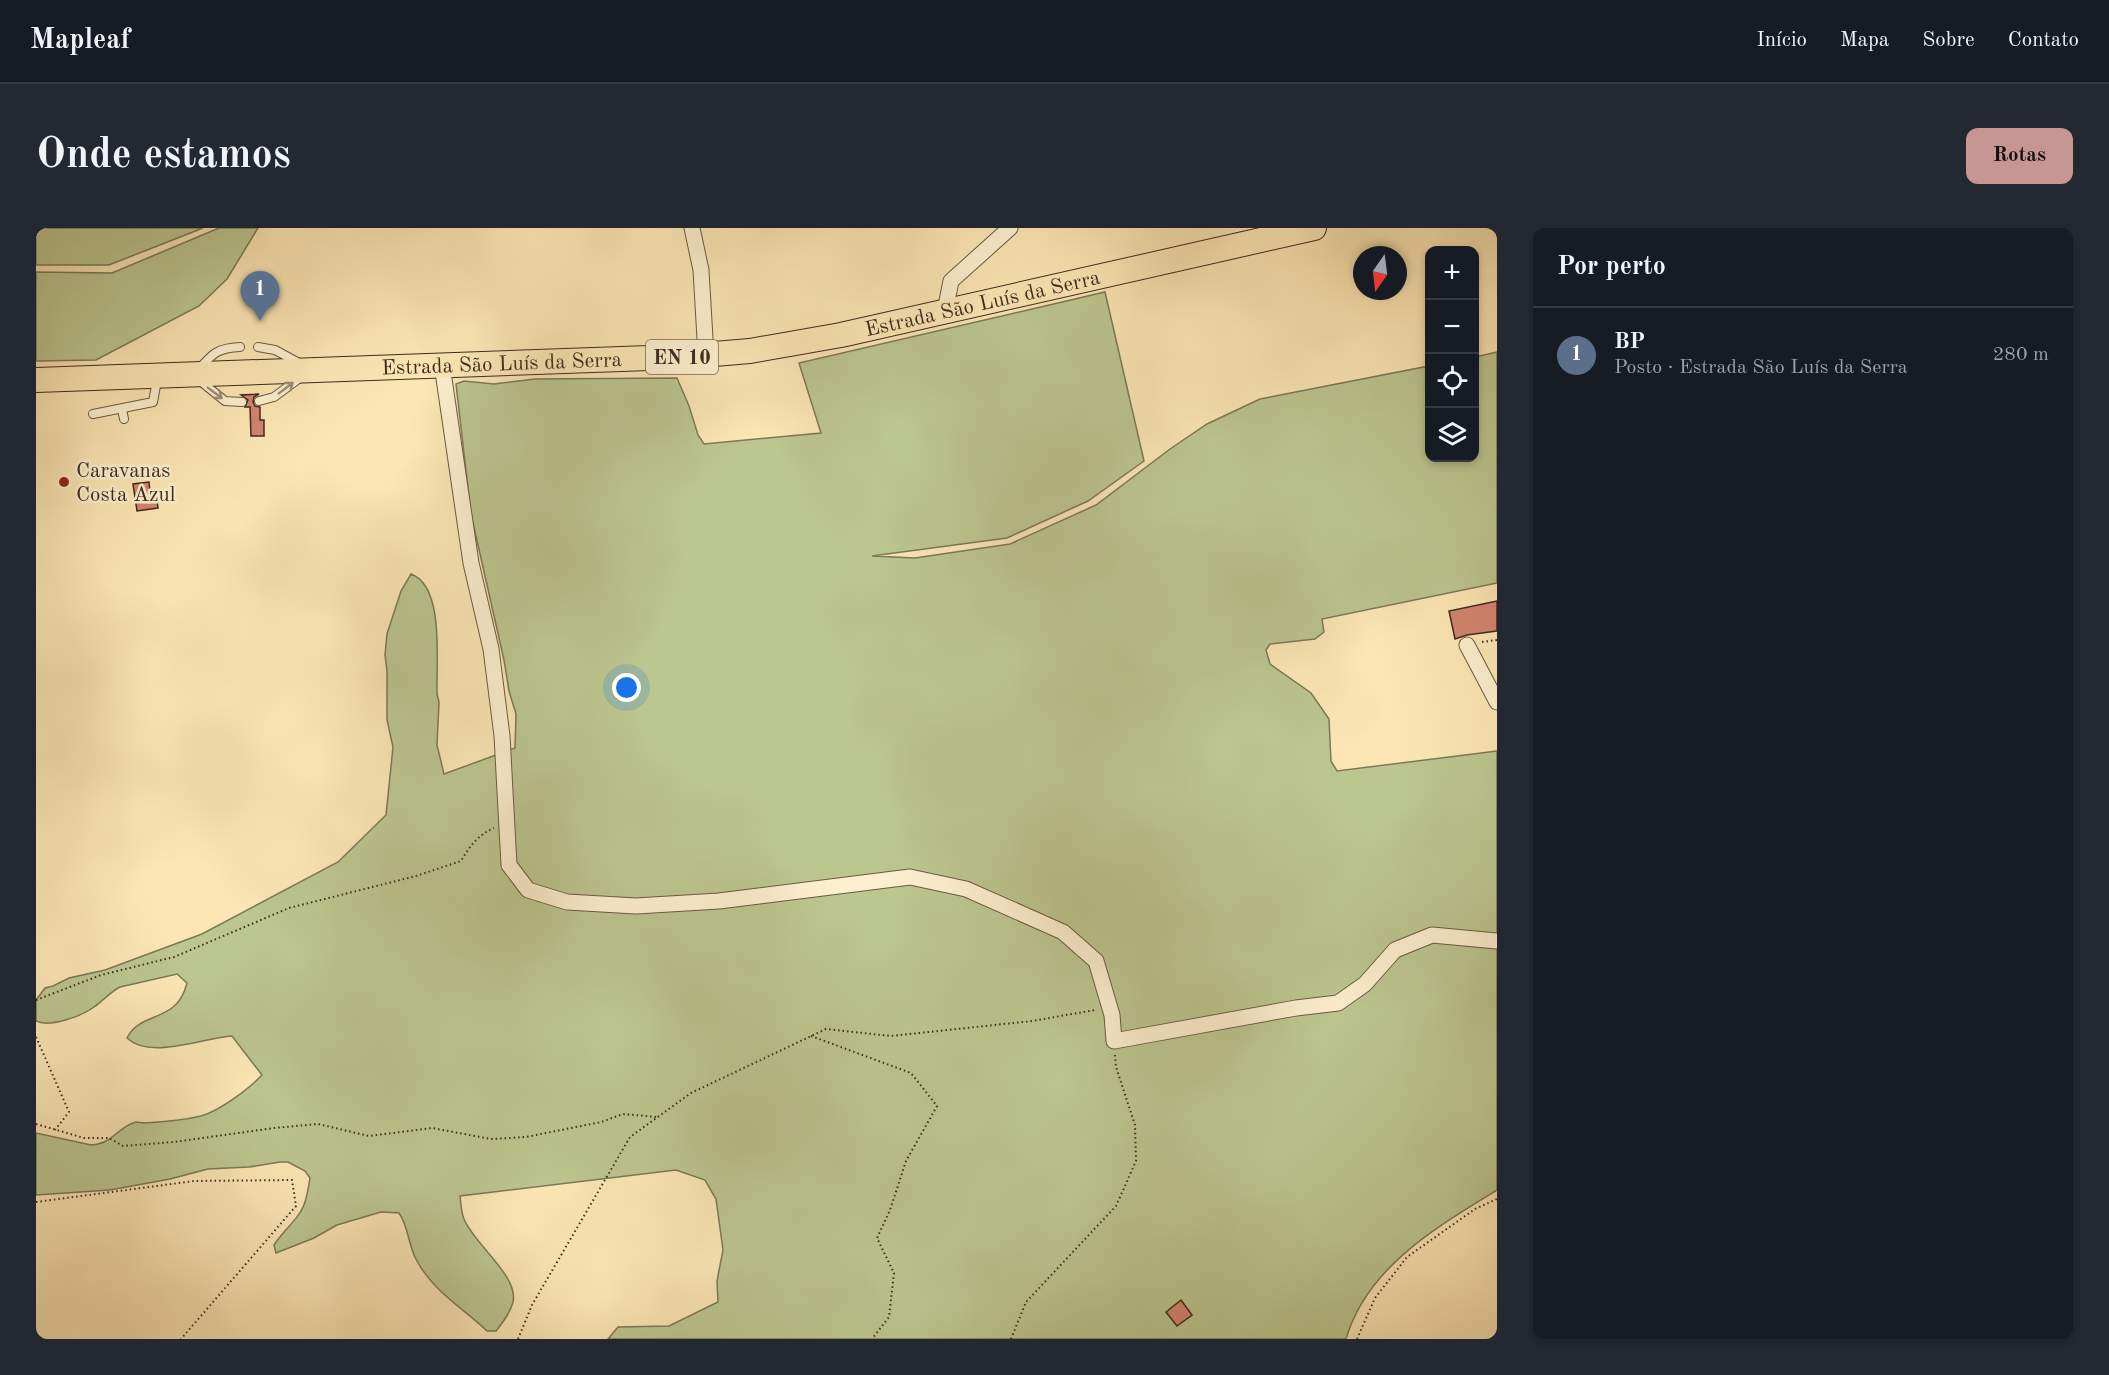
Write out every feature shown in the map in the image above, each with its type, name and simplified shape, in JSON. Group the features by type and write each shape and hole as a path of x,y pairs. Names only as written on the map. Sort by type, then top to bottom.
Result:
{"main road":[{"name":"Estrada São Luís da Serra","path":"36,380 706,356 795,345 1314,228"}],"street":[{"path":"692,228 701,270 706,356"},
{"path":"945,311 951,281 1010,228"},
{"path":"442,365 471,563 491,649 502,736 509,865 528,890 567,902 636,906 719,901 910,877 966,889 1063,932 1096,961 1110,1007 1114,1041 1296,1008 1338,1003 1365,984 1395,950 1432,935 1497,941"},
{"path":"1467,645 1497,702"}],"lane":[{"path":"240,347 215,352 194,374 210,391 225,400 242,402"},
{"path":"258,347 275,350 310,370 274,397 259,401"},
{"path":"93,414 153,402 157,376"},
{"path":"122,409 124,419"}],"path":[{"path":"36,1000 101,975 174,957 289,908 416,876 461,861 467,850 485,832 505,824"},
{"path":"518,1339 532,1305 630,1137 691,1093 826,1029 891,1036 1032,1021 1110,1007"},
{"path":"811,1036 911,1073 937,1106 906,1161 890,1210 877,1238 894,1273 889,1317 872,1339"},
{"path":"36,1037 69,1112 55,1130"},
{"path":"1011,1339 1026,1302 1116,1206 1136,1161 1134,1125 1116,1067 1114,1041"},
{"path":"36,1124 84,1138 109,1138 123,1146 318,1124 369,1136 432,1128 491,1139 526,1137 601,1122 623,1114 657,1117"},
{"path":"36,1202 194,1181 292,1180 296,1206 180,1339"},
{"path":"1358,1339 1375,1298 1407,1257 1475,1209 1497,1199"}],"green space":[{"path":"36,228 203,228 109,265 36,265"},
{"path":"219,228 258,228 227,279 199,306 96,360 36,361 36,272 112,273"},
{"path":"1105,292 1144,461 1088,501 1007,538 872,556 915,558 1010,544 1096,505 1207,424 1260,399 1425,367 1425,462 1479,462 1479,356 1497,352 1497,583 1322,619 1324,632 1315,639 1270,644 1266,650 1270,664 1311,693 1329,719 1331,761 1337,771 1497,751 1497,1190 1428,1234 1387,1270 1356,1313 1346,1339 608,1339 618,1327 669,1326 718,1302 717,1281 723,1250 716,1199 705,1180 676,1170 460,1196 463,1216 469,1228 503,1271 513,1292 510,1310 496,1331 487,1331 431,1282 414,1255 405,1224 399,1213 381,1212 337,1225 314,1238 276,1253 274,1245 303,1207 310,1178 305,1171 288,1162 208,1169 170,1179 110,1190 36,1195 36,1133 91,1145 98,1144 136,1122 173,1121 201,1116 233,1099 262,1075 232,1036 163,1048 137,1044 127,1038 141,1023 175,1005 182,996 187,983 177,974 120,987 89,1010 57,1022 36,1021 36,1000 45,988 69,978 105,970 202,934 338,862 386,815 393,747 387,720 385,655 387,634 401,591 411,574 422,581 434,609 439,702 437,745 444,774 515,748 516,714 471,514 456,384 464,381 494,384 535,379 677,378 698,435 704,444 821,433 799,363"}],"building":[{"path":"259,394 254,397 253,402 255,406 260,407 260,420 264,420 264,436 251,436 250,407 245,407 248,400 241,395"},
{"path":"149,482 150,492 156,491 158,508 137,511 133,484"},
{"path":"1497,601 1497,631 1455,639 1449,611"},
{"path":"1181,1300 1192,1315 1177,1326 1166,1312"}],"place":[{"name":"BP","path":"260,321"},
{"name":"Caravanas Costa Azul","path":"64,482"}]}
